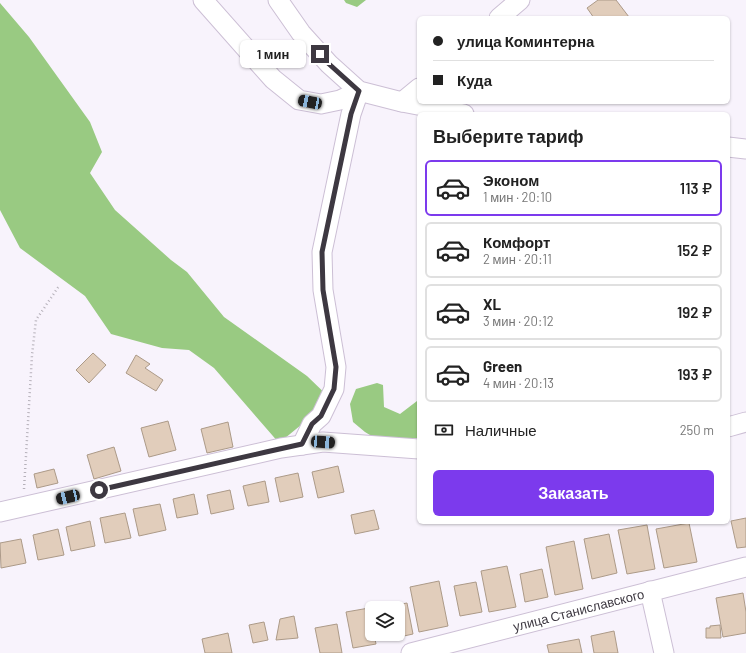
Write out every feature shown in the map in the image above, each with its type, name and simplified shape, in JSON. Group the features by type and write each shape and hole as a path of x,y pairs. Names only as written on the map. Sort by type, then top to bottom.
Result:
{"street":[{"path":"203,0 273,79 299,100 321,104 340,100 359,91"},
{"path":"278,0 301,33 324,59 359,91 402,102 454,112"},
{"path":"501,16 520,0"},
{"path":"402,102 417,90"},
{"path":"302,444 312,424 321,416 334,389 336,367 323,290 322,252 351,114 359,91"},
{"path":"730,147 746,149"},
{"path":"730,426 746,422"},
{"path":"0,512 302,444 323,442 417,449"},
{"name":"улица Станиславского","path":"411,653 746,567"},
{"path":"650,591 664,653"}],"path":[{"path":"22,507 32,355 36,320 59,286"}],"green space":[{"path":"344,0 366,0 357,7 346,3"},
{"path":"0,3 29,37 90,122 102,152 90,173 115,210 171,260 187,272 224,317 307,376 335,403 301,425 279,443 214,368 189,350 162,348 111,334 85,296 20,248 0,210"},
{"path":"377,383 383,385 384,407 400,414 417,401 417,438 378,440 365,432 353,422 350,404 356,389"}],"building":[{"path":"598,0 616,0 628,16 593,16 587,8"},
{"path":"93,353 106,365 89,383 76,370"},
{"path":"136,355 150,364 145,368 163,380 156,391 126,373"},
{"path":"168,421 176,450 149,457 141,428"},
{"path":"228,422 233,447 207,453 201,429"},
{"path":"114,447 121,471 94,479 87,455"},
{"path":"338,466 344,492 318,498 312,472"},
{"path":"54,469 58,483 37,488 34,474"},
{"path":"298,473 303,497 280,502 275,478"},
{"path":"265,481 269,502 248,506 243,486"},
{"path":"230,490 234,509 211,514 207,495"},
{"path":"194,494 198,514 177,518 173,499"},
{"path":"160,504 166,530 139,536 133,509"},
{"path":"374,510 379,529 355,534 351,515"},
{"path":"125,513 131,538 105,543 100,518"},
{"path":"746,518 746,547 737,548 731,521"},
{"path":"90,521 95,546 71,551 66,527"},
{"path":"689,524 697,562 664,568 656,529"},
{"path":"647,525 655,569 627,574 618,530"},
{"path":"58,529 64,555 38,560 33,535"},
{"path":"609,534 617,573 592,579 584,539"},
{"path":"21,539 26,563 1,568 0,543"},
{"path":"574,541 583,589 555,595 546,547"},
{"path":"507,566 516,607 489,612 481,571"},
{"path":"542,569 548,597 525,602 520,574"},
{"path":"439,581 448,626 419,632 410,587"},
{"path":"476,582 482,612 460,616 454,586"},
{"path":"743,593 746,612 746,633 723,637 716,598"},
{"path":"405,603 407,603 413,634 405,636"},
{"path":"365,609 365,641 375,641 376,644 353,648 346,612"},
{"path":"294,616 298,638 276,640 280,619"},
{"path":"264,622 268,640 253,643 249,625"},
{"path":"337,624 342,653 320,653 315,628"},
{"path":"720,625 721,638 706,638 706,628"},
{"path":"614,631 618,653 594,653 591,636"},
{"path":"228,633 232,653 205,653 202,639"},
{"path":"579,639 582,653 549,653 547,645"}],"route":[{"path":"99,490 302,444 312,424 321,416 334,389 336,367 323,290 322,252 351,114 359,91 320,54"}]}
